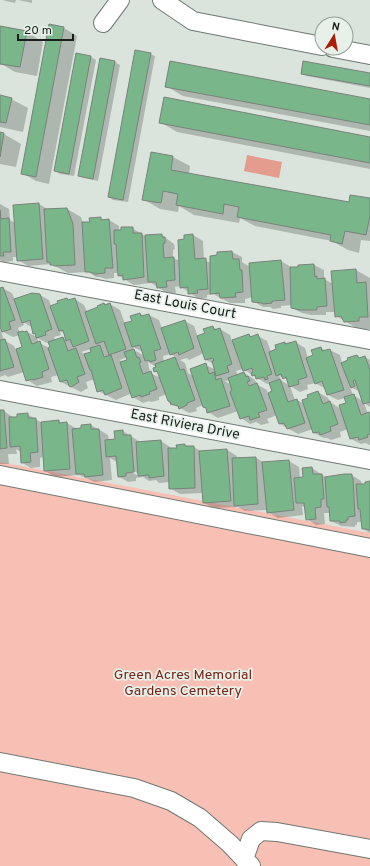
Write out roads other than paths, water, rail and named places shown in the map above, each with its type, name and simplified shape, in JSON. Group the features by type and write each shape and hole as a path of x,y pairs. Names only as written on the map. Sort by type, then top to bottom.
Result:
{"street":[{"path":"103,23 120,0"},
{"path":"162,0 193,21 314,44"},
{"path":"354,52 370,55"},
{"name":"East Louis Court","path":"0,271 370,340"},
{"name":"East Riviera Drive","path":"0,390 370,460"},
{"path":"0,475 370,548"},
{"path":"0,762 134,788 171,801 200,818 248,862"},
{"path":"248,862 251,839 261,831 277,832 370,849"}],"park label":[{"name":"Green Acres Memorial Gardens Cemetery","path":"183,684"}]}
